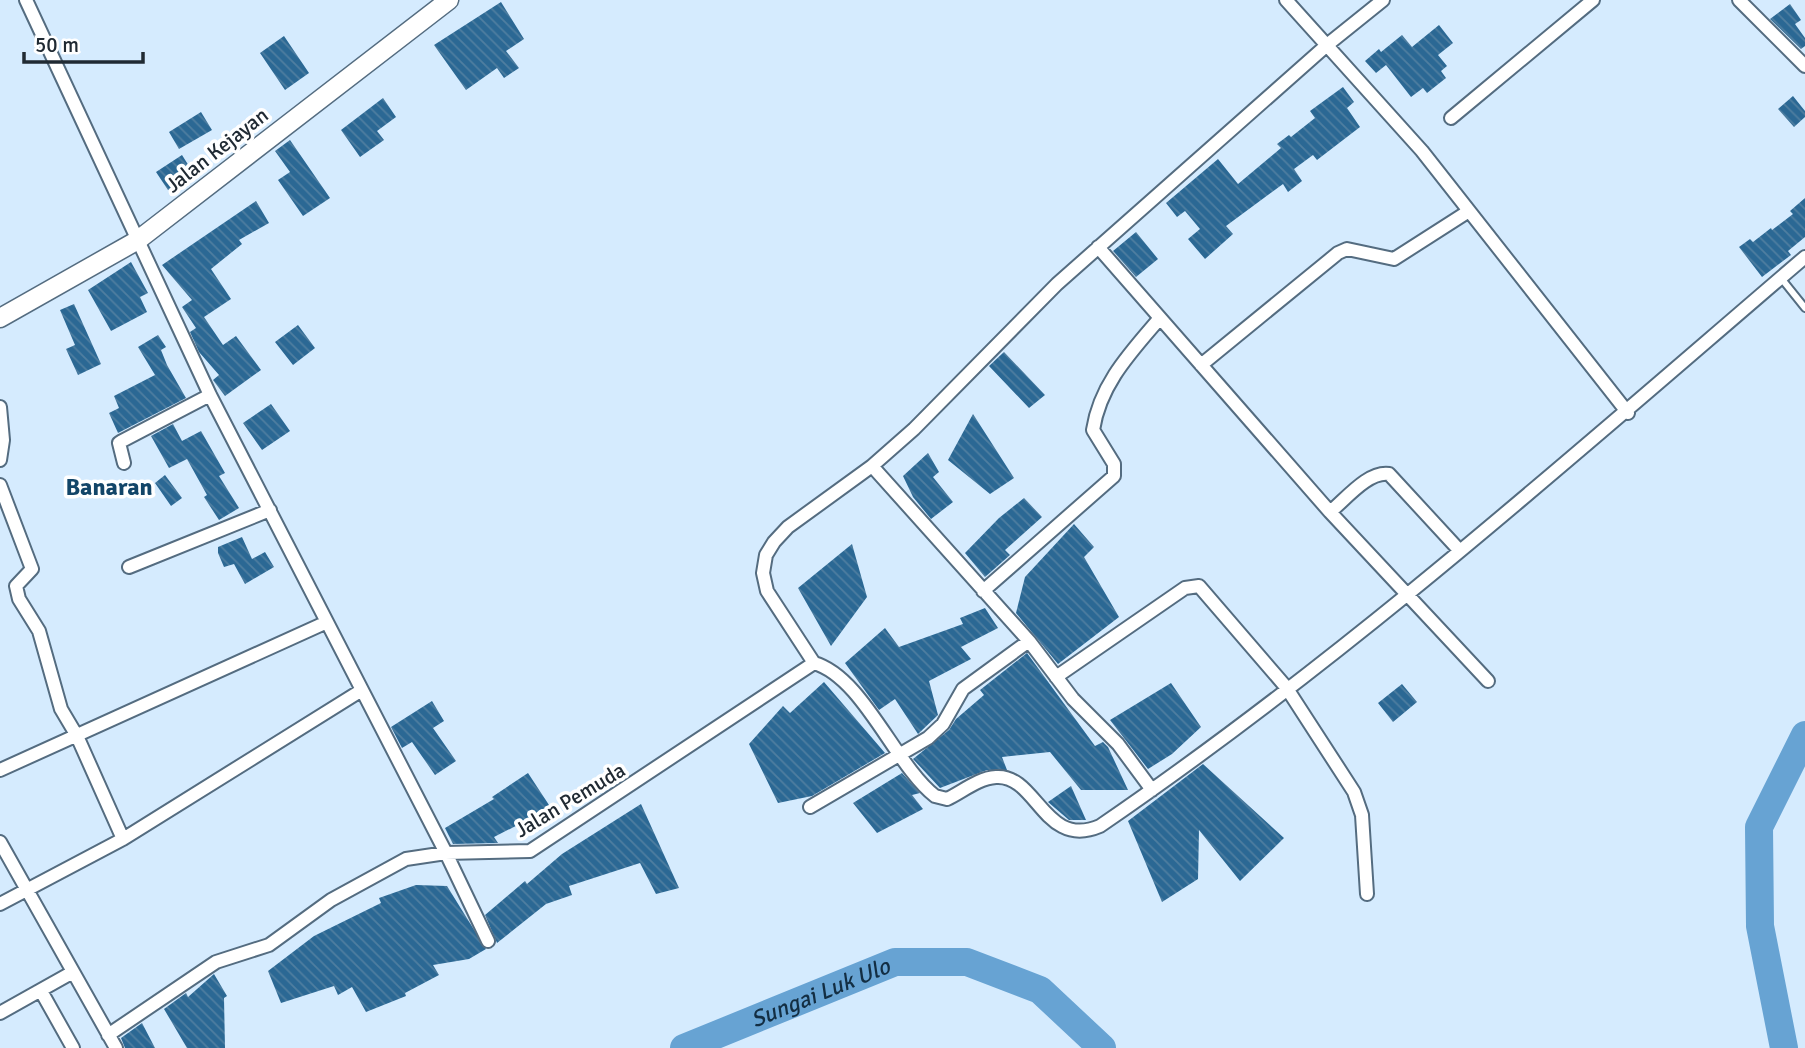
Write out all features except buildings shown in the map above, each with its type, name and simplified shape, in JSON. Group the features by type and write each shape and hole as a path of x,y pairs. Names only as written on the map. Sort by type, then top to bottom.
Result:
{"main road":[{"name":"Jalan Kejayan","path":"0,318 138,240 449,0"}],"street":[{"path":"26,0 210,395 446,853 488,942"},
{"path":"1286,0 1422,151 1628,412"},
{"path":"1383,0 1327,45 1098,247 1057,284 957,389 872,466 788,527 766,555 763,573 766,591 814,663 823,666 843,682 877,722 899,755 935,796 947,799 995,776 1016,784 1060,826 1088,831 1101,826 1152,790 1460,551 1628,412 1805,257"},
{"path":"1451,118 1593,0"},
{"path":"1739,0 1805,66"},
{"path":"1201,365 1338,253 1348,249 1394,259 1469,211"},
{"path":"1098,247 1330,512 1488,681"},
{"path":"983,591 1114,476 1114,464 1093,430 1095,419 1102,396 1118,368 1160,318"},
{"path":"124,463 119,443 121,441 210,395"},
{"path":"0,407 3,440 0,460"},
{"path":"872,466 1029,641 1056,677 1118,744 1152,790"},
{"path":"1330,512 1368,480 1380,473 1389,474 1460,551"},
{"path":"0,485 32,569 16,586 19,599 39,631 61,709 77,736 123,839"},
{"path":"129,567 270,510"},
{"path":"1056,677 1185,588 1199,586 1286,687 1354,792 1362,815 1367,894"},
{"path":"0,769 327,622"},
{"path":"810,807 936,731 963,689 1029,641"},
{"name":"Jalan Pemuda","path":"108,1035 216,962 269,945 358,883 406,859 446,853 530,851 814,663"},
{"path":"0,904 123,839 362,690"},
{"path":"0,842 116,1048"},
{"path":"0,1013 41,991 71,966"},
{"path":"41,991 73,1048"}],"lane":[{"path":"1781,278 1805,308"}],"waterway":[{"name":"Sungai Luk Ulo","path":"1784,1048 1760,926 1759,827 1805,735"},
{"name":"Sungai Luk Ulo","path":"684,1048 895,962 967,962 1040,990 1102,1048"}],"district":[{"name":"Banaran","path":"109,487"}]}
